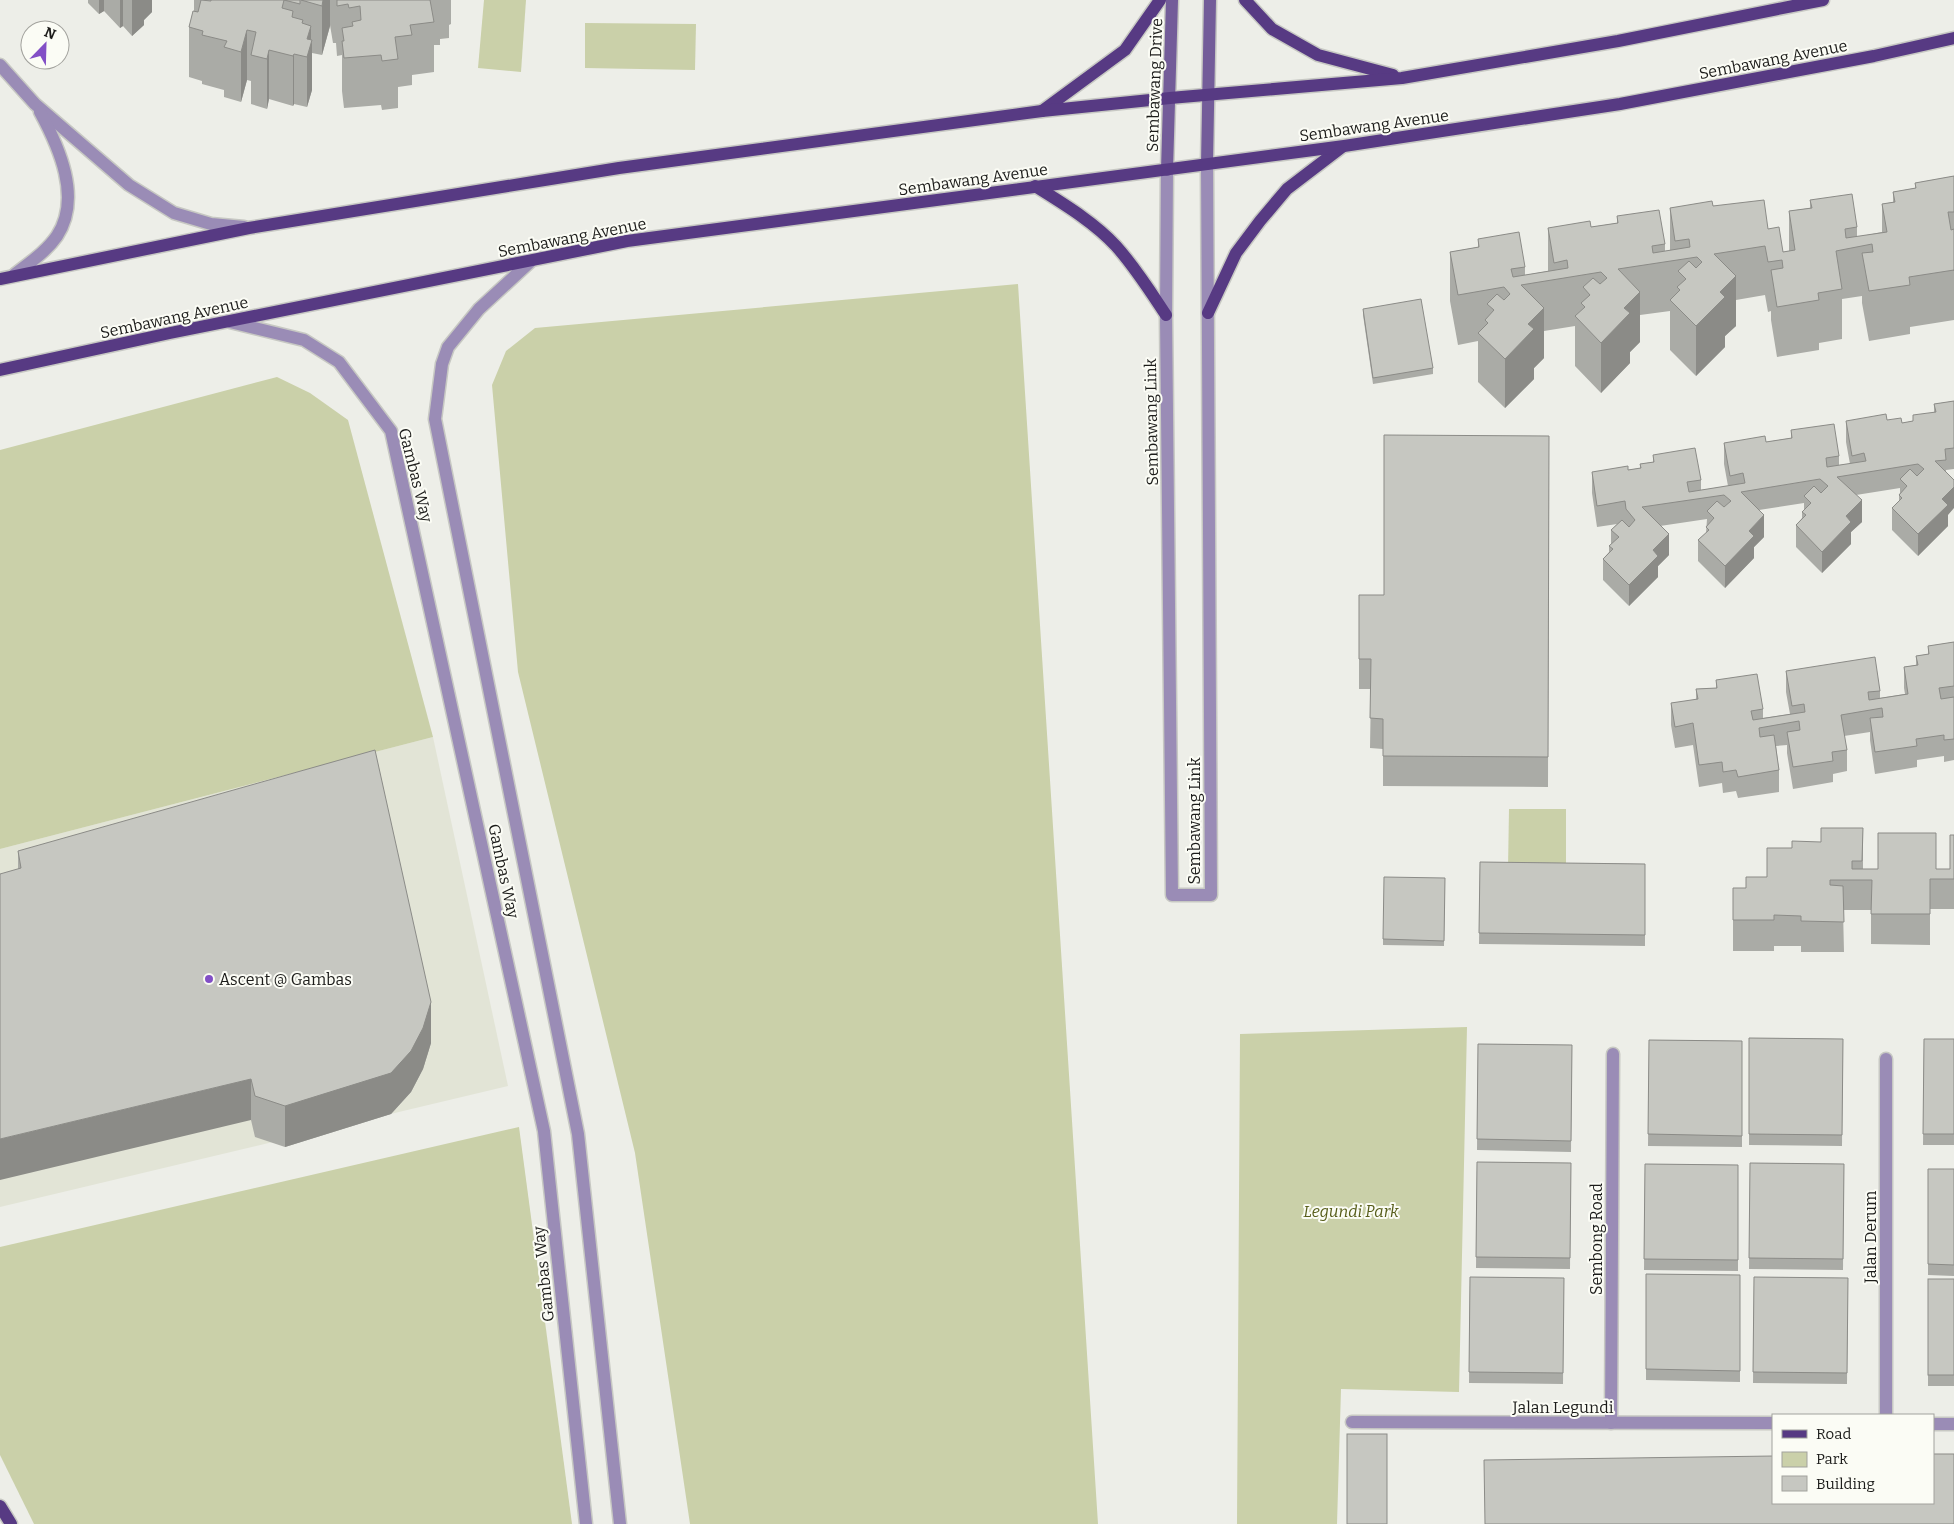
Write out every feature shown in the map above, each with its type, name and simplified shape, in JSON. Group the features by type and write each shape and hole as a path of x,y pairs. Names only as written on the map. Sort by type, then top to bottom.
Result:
{"main road":[{"path":"1042,111 1125,50 1160,0"},
{"name":"Sembawang Drive","path":"1168,170 1172,0"},
{"path":"1207,164 1210,0"},
{"path":"1245,0 1272,29 1318,55 1402,78"},
{"path":"0,279 250,228 619,168 1042,111 1402,78 1618,41 1823,0"},
{"name":"Sembawang Avenue","path":"0,370 627,241 1344,146 1620,104 1874,56 1954,38"},
{"path":"1208,313 1236,253 1260,221 1287,189 1344,146"},
{"path":"1035,186 1072,210 1114,244 1136,270 1166,315"},
{"path":"0,1506 10,1524"}],"street":[{"path":"0,65 36,104 129,185 174,213 211,224 250,228"},
{"path":"14,275 39,255 58,235 68,202 60,154 36,104"},
{"name":"Sembawang Link","path":"1168,170 1166,315 1172,895 1211,895 1207,164"},
{"name":"Gambas Way","path":"531,261 478,309 448,347 442,364 435,420 578,1134 620,1524"},
{"name":"Gambas Way","path":"230,322 304,340 339,362 391,431 544,1131 586,1524"},
{"name":"Sembong Road","path":"1611,1423 1613,1054"},
{"name":"Jalan Derum","path":"1886,1059 1886,1414"},
{"name":"Jalan Legundi","path":"1352,1422 1772,1423"},
{"path":"1934,1424 1954,1424"}],"shaded area":[{"name":"Ascent @ Gambas","path":"433,737 508,1086 0,1207 0,849"}],"green space":[{"path":"484,0 526,0 521,72 478,68"},
{"path":"585,23 696,24 695,70 585,68"},
{"path":"1018,284 1098,1524 690,1524 635,1153 518,672 492,385 506,351 535,328"},
{"path":"277,377 310,393 348,420 433,737 0,849 0,450"},
{"path":"1509,809 1566,809 1566,870 1508,869"},
{"name":"Legundi Park","path":"1467,1027 1459,1392 1341,1389 1337,1524 1237,1524 1240,1034"},
{"path":"519,1127 572,1524 34,1524 0,1455 0,1247"}],"building":[{"path":"201,0 284,0 282,8 293,11 292,17 303,20 302,23 311,26 307,39 312,40 307,57 294,54 293,56 269,50 267,59 251,55 256,32 247,30 241,52 224,47 227,41 202,35 203,31 189,27 193,11 198,12"},
{"path":"284,0 300,0 300,4"},
{"path":"301,0 323,0 322,6"},
{"path":"337,0 430,0 434,22 410,25 412,35 395,37 398,59 382,61 381,55 344,58 342,28 353,26 352,22 361,20 360,6 349,8 348,4 337,6"},
{"path":"1954,176 1954,212 1948,212 1951,230 1954,229 1954,270 1909,277 1910,285 1869,291 1862,253 1873,252 1872,244 1836,251 1842,289 1818,293 1819,300 1777,307 1771,270 1783,268 1782,260 1768,262 1765,246 1714,254 1736,276 1720,292 1725,297 1696,326 1670,300 1680,290 1677,287 1686,279 1678,271 1689,261 1696,268 1702,262 1697,257 1618,269 1640,292 1624,308 1630,313 1601,343 1575,316 1585,307 1581,303 1590,295 1583,287 1593,278 1600,284 1607,278 1601,272 1521,285 1544,308 1528,324 1534,329 1505,359 1478,333 1488,323 1485,320 1494,310 1487,304 1497,294 1504,300 1510,294 1504,287 1458,295 1450,252 1479,247 1478,239 1519,232 1525,267 1511,269 1513,277 1568,268 1567,260 1554,263 1548,228 1590,221 1591,227 1618,223 1617,216 1659,210 1665,244 1652,246 1653,253 1690,247 1689,239 1675,241 1670,208 1712,201 1713,206 1764,200 1768,229 1779,227 1783,252 1795,250 1789,211 1812,208 1810,200 1852,194 1857,227 1845,229 1846,238 1887,232 1882,204 1895,202 1893,192 1916,188 1915,183"},
{"path":"1421,299 1433,368 1373,378 1363,309"},
{"path":"1954,401 1954,448 1945,449 1946,460 1935,461 1954,480 1954,487 1942,499 1948,505 1918,534 1892,508 1902,498 1899,495 1907,486 1900,479 1910,469 1917,476 1924,469 1918,464 1837,477 1862,500 1846,516 1851,522 1822,552 1796,525 1806,515 1802,512 1811,503 1804,496 1814,486 1821,493 1828,486 1820,479 1741,492 1764,515 1749,531 1754,536 1725,566 1698,540 1709,530 1706,527 1714,518 1707,511 1717,501 1724,507 1731,501 1724,495 1642,507 1669,534 1653,550 1658,556 1629,585 1603,559 1613,549 1609,546 1619,537 1611,530 1622,520 1629,527 1635,520 1626,509 1625,501 1597,506 1592,472 1628,466 1628,470 1641,468 1640,464 1654,462 1653,455 1695,448 1701,480 1687,482 1689,492 1745,483 1743,473 1730,476 1724,443 1765,436 1766,442 1792,438 1791,430 1834,424 1839,456 1826,458 1827,467 1866,461 1864,453 1852,456 1846,421 1886,414 1887,420 1901,418 1902,423 1913,421 1913,415 1936,412 1934,404"},
{"path":"1384,435 1549,436 1548,757 1383,756 1383,719 1370,718 1371,659 1359,659 1359,595 1384,595"},
{"path":"1954,642 1954,686 1939,688 1941,699 1954,697 1954,739 1944,740 1944,735 1916,739 1917,746 1875,752 1870,718 1883,717 1882,708 1841,715 1847,750 1832,752 1833,761 1793,767 1787,732 1800,730 1799,721 1759,728 1760,737 1774,735 1779,770 1738,777 1736,770 1723,772 1722,762 1699,765 1693,723 1675,727 1671,703 1698,699 1696,689 1717,688 1716,680 1757,674 1763,709 1751,711 1753,720 1805,712 1804,704 1792,706 1786,671 1875,657 1880,691 1868,692 1869,700 1908,694 1904,667 1918,665 1916,656 1929,654 1928,646"},
{"name":"Ascent @ Gambas","path":"375,750 431,1002 423,1028 411,1051 391,1073 285,1106 255,1096 251,1079 0,1139 0,874 21,868 18,851"},
{"path":"1821,828 1863,828 1862,861 1852,861 1852,869 1878,869 1878,833 1936,833 1936,869 1950,869 1950,835 1954,835 1954,879 1930,879 1930,914 1871,914 1872,880 1830,880 1830,885 1843,886 1844,922 1801,921 1801,916 1774,915 1774,920 1733,920 1733,888 1746,888 1746,877 1767,877 1767,848 1792,848 1792,841 1821,842"},
{"path":"1480,862 1645,864 1645,935 1479,933"},
{"path":"1384,877 1445,878 1444,941 1383,939"},
{"path":"1749,1038 1843,1039 1842,1135 1749,1134"},
{"path":"1924,1039 1954,1039 1954,1134 1923,1134"},
{"path":"1649,1040 1742,1041 1742,1136 1648,1134"},
{"path":"1478,1044 1572,1045 1571,1141 1477,1139"},
{"path":"1477,1162 1571,1163 1570,1258 1476,1257"},
{"path":"1750,1163 1844,1164 1843,1259 1749,1258"},
{"path":"1645,1164 1738,1165 1738,1260 1644,1259"},
{"path":"1928,1169 1954,1169 1954,1265 1928,1264"},
{"path":"1646,1274 1740,1275 1740,1371 1646,1369"},
{"path":"1470,1277 1564,1278 1563,1373 1469,1372"},
{"path":"1754,1277 1848,1278 1847,1373 1753,1372"},
{"path":"1928,1279 1954,1279 1954,1375 1928,1375"},
{"path":"1347,1434 1387,1434 1387,1524 1347,1524"},
{"path":"1934,1454 1954,1454 1954,1524 1485,1524 1484,1460 1772,1456 1772,1504 1934,1504"}],"place":[{"name":"Ascent @ Gambas","path":"209,979"}]}
